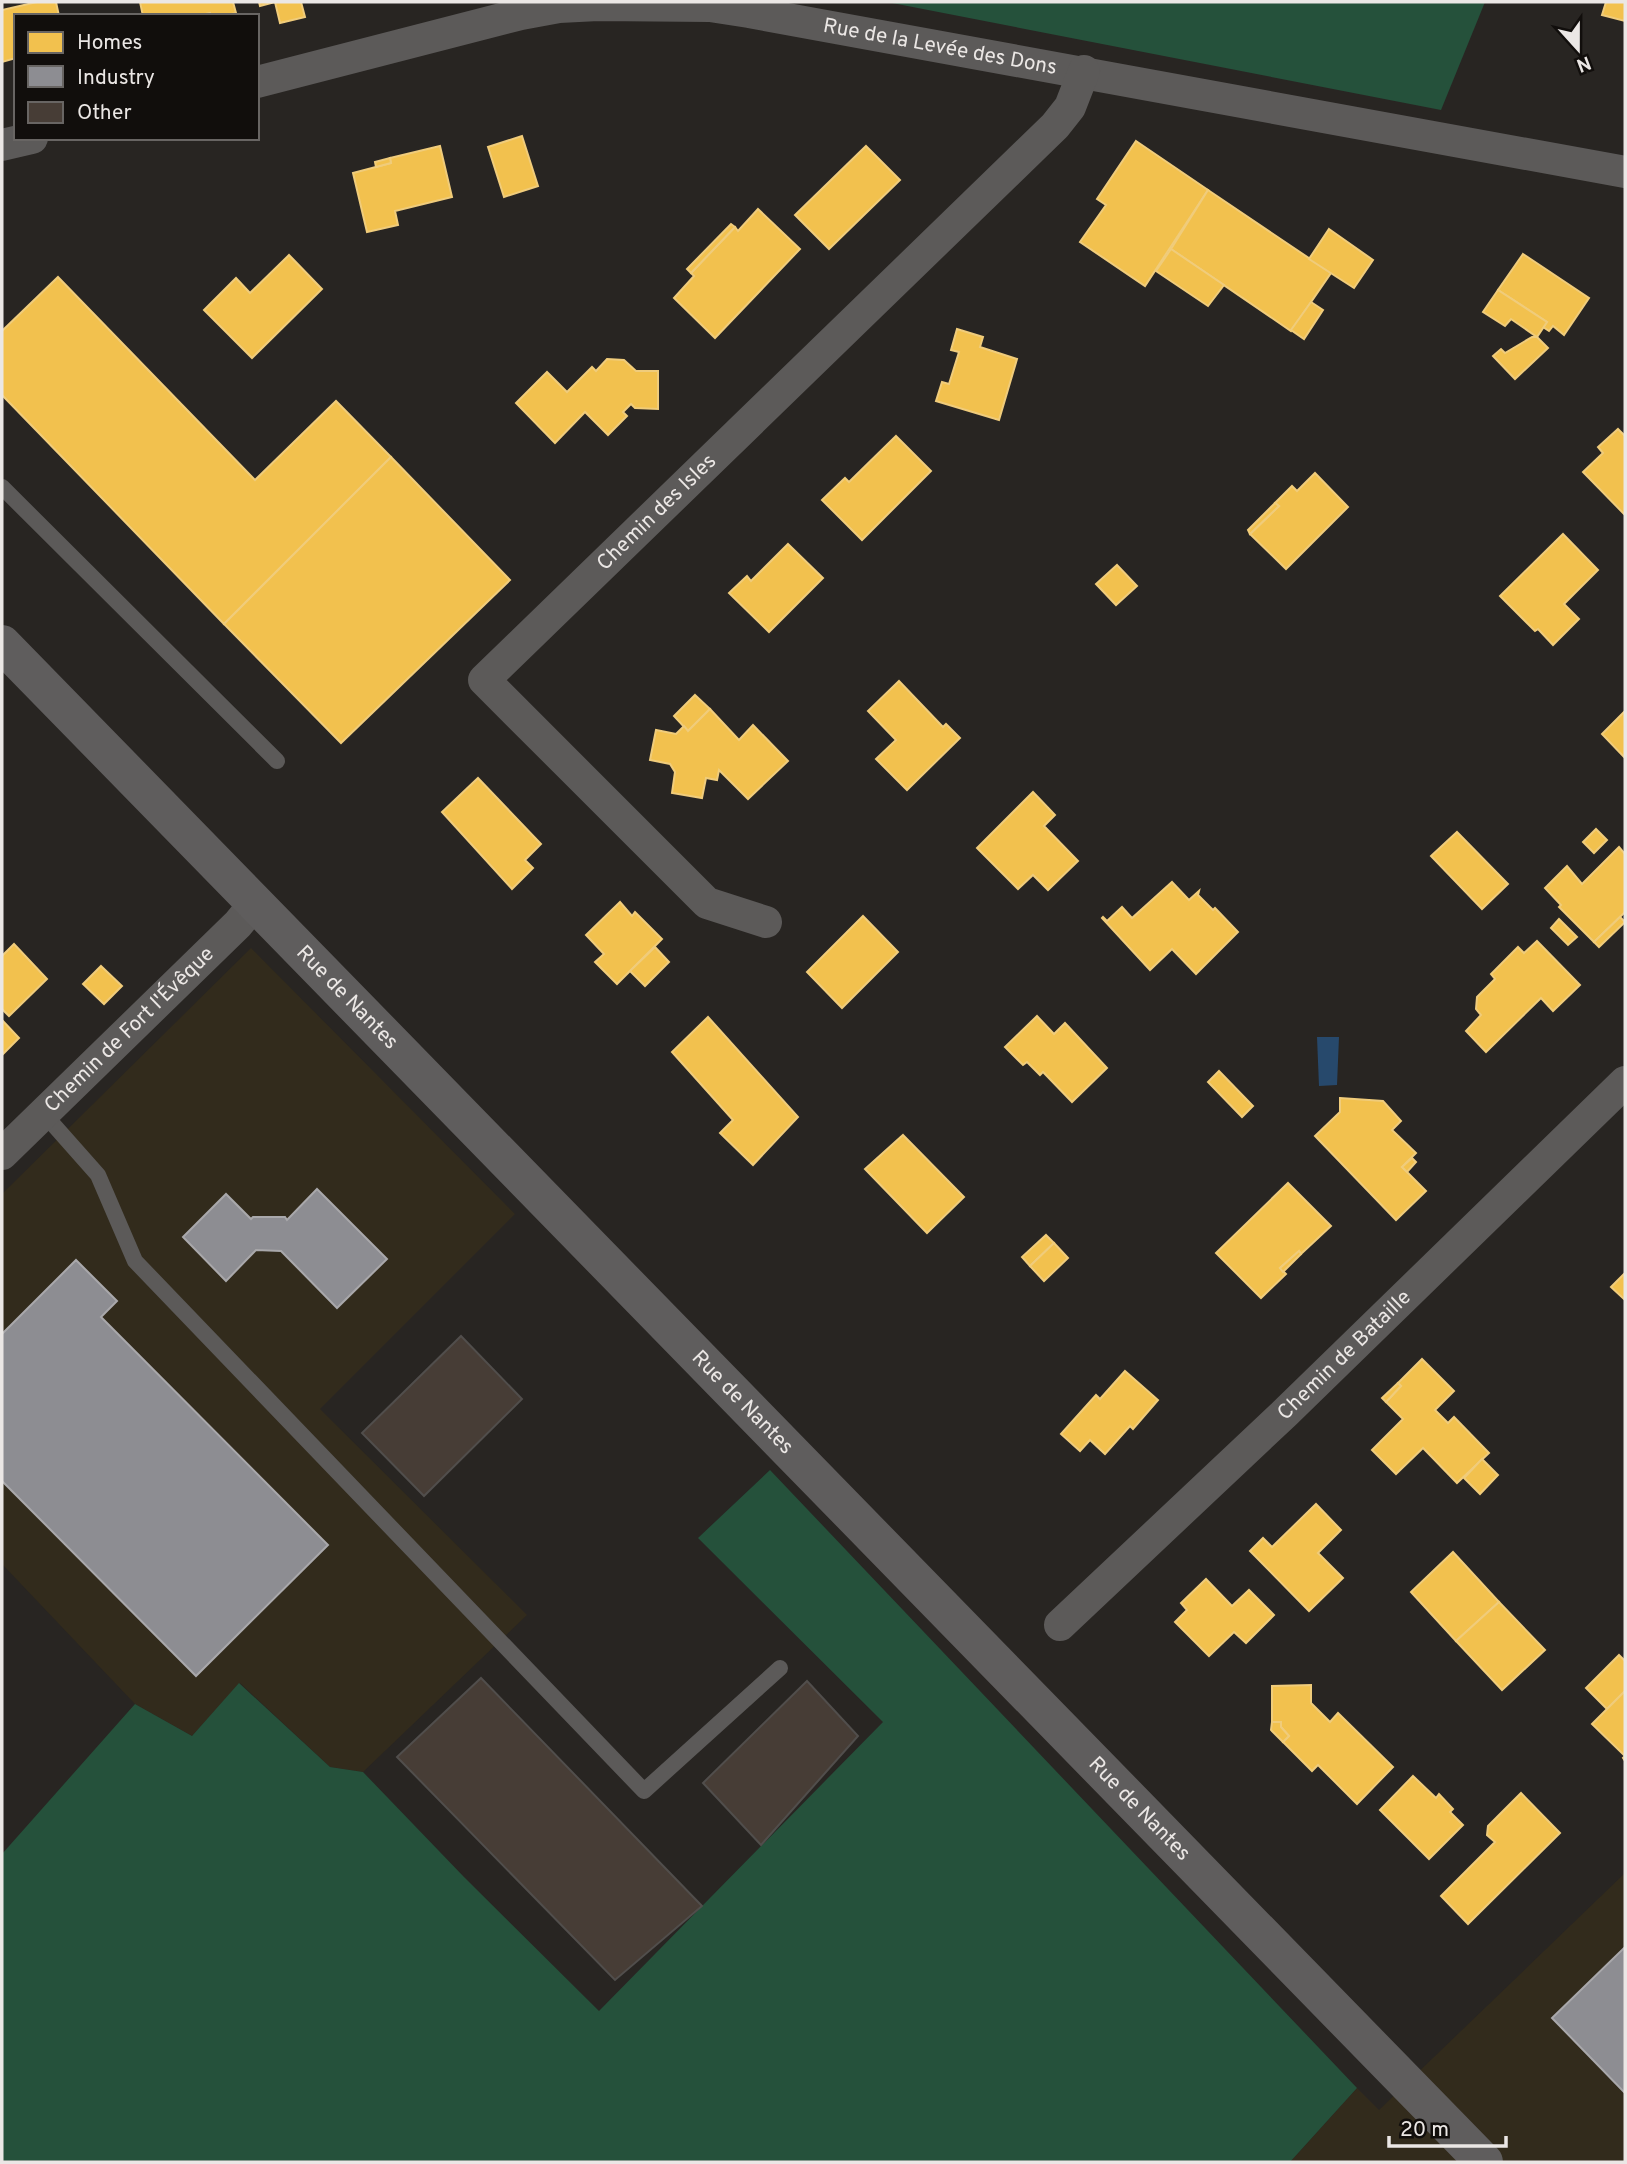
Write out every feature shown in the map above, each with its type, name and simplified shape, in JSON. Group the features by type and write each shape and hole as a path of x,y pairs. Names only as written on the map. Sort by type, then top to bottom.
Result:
{"main road":[{"name":"Rue de Nantes","path":"2,644 1484,2162"}],"street":[{"name":"Rue de la Levée des Dons","path":"259,81 559,7 710,6 1084,71 1625,172"},
{"name":"Chemin des Isles","path":"766,922 707,903 484,680 1055,126 1070,107 1084,71"},
{"path":"2,145 23,140"},
{"name":"Chemin de Fort l'Évêque","path":"2,1154 238,924 255,903"},
{"name":"Chemin de Bataille","path":"1060,1625 1275,1422 1625,1082"}],"lane":[{"path":"2,487 277,761"},
{"path":"44,1114 98,1175 135,1261 645,1791 780,1668"}],"shaded area":[{"path":"251,948 515,1214 320,1409 527,1615 363,1772 330,1767 240,1683 192,1736 135,1704 2,1564 2,1194"},
{"path":"1625,1873 1625,2162 1290,2162 1357,2088 1379,2110"}],"green space":[{"path":"887,2 1485,2 1441,110"},
{"path":"770,1470 1357,2088 1290,2162 2,2162 2,1854 135,1704 192,1736 239,1683 330,1767 363,1772 599,2011 883,1722 698,1538"}],"water":[{"path":"1317,1037 1339,1037 1337,1085 1319,1086"}],"building: Homes":[{"path":"37,2 56,2 59,14 14,14 14,59 2,62 2,10"},
{"path":"140,2 233,2 236,13 232,14 143,14"},
{"path":"259,2 275,2 260,6"},
{"path":"275,2 301,2 305,17 280,23"},
{"path":"1606,2 1625,2 1625,21 1602,15"},
{"path":"522,136 538,186 504,197 488,147"},
{"path":"1136,141 1208,190 1145,286 1080,242 1106,205 1097,199"},
{"path":"440,146 452,197 395,211 398,225 367,232 353,173 391,163 390,158"},
{"path":"866,146 900,180 829,249 795,215"},
{"path":"390,158 391,163 376,167 375,162"},
{"path":"1208,190 1331,273 1291,331 1171,249"},
{"path":"758,209 800,249 715,338 674,298 694,276 691,273 735,227 738,231"},
{"path":"731,224 735,227 691,273 687,269"},
{"path":"1329,229 1373,260 1354,288 1309,259"},
{"path":"1171,249 1224,285 1208,306 1156,271"},
{"path":"1523,254 1589,298 1564,335 1553,326 1549,331 1543,327 1547,322 1498,290"},
{"path":"289,255 322,289 252,358 204,310 236,278 250,293"},
{"path":"58,277 255,480 336,401 391,457 224,624 2,395 2,331"},
{"path":"1498,290 1547,322 1537,337 1511,319 1505,326 1483,312"},
{"path":"1311,302 1323,310 1304,339 1291,330"},
{"path":"957,329 983,337 980,347 1017,359 999,420 936,401 942,382 949,384 959,352 951,350"},
{"path":"1532,337 1537,337 1548,348 1515,379 1493,356 1501,349 1505,353"},
{"path":"607,359 624,360 636,371 658,371 658,409 635,408 631,404 623,412 627,416 608,435 585,412 555,443 516,403 547,372 567,392 592,367 596,371"},
{"path":"1618,429 1625,436 1625,515 1583,472 1603,453 1598,447"},
{"path":"896,436 931,471 862,540 822,500 845,478 849,482"},
{"path":"391,457 510,580 341,743 224,624"},
{"path":"1315,473 1348,507 1286,569 1250,534 1279,506 1275,503 1292,486 1297,491"},
{"path":"1275,503 1279,506 1250,534 1248,530"},
{"path":"1563,534 1598,570 1564,604 1579,619 1553,645 1500,596"},
{"path":"788,544 823,578 769,632 729,593 747,576 751,581"},
{"path":"1117,565 1137,586 1116,605 1096,584"},
{"path":"899,681 943,727 946,724 960,738 907,790 876,759 896,740 868,711"},
{"path":"695,695 710,709 688,731 674,716"},
{"path":"710,709 739,740 753,725 788,761 748,799 719,770 717,780 706,778 702,798 672,793 675,772 670,764 650,760 656,730 676,734 684,726 688,731"},
{"path":"1625,711 1625,758 1602,734"},
{"path":"478,778 541,844 525,860 533,868 512,889 442,812"},
{"path":"1033,792 1055,815 1044,826 1078,861 1048,890 1033,875 1018,889 977,848"},
{"path":"1596,829 1607,840 1594,853 1583,842"},
{"path":"1457,832 1508,884 1482,909 1431,856"},
{"path":"1619,847 1625,854 1625,912 1594,942 1559,907 1561,905 1545,888 1567,866 1582,884"},
{"path":"1172,882 1189,900 1199,891 1198,895 1238,932 1196,974 1172,949 1150,970 1102,918 1107,921 1122,907 1132,918"},
{"path":"620,902 632,916 635,912 662,939 617,984 595,962 604,954 586,935"},
{"path":"863,916 898,952 842,1008 807,972"},
{"path":"1620,917 1625,922 1599,947 1594,942"},
{"path":"1559,919 1577,937 1568,945 1551,928"},
{"path":"1537,941 1580,985 1553,1011 1541,998 1486,1052 1466,1031 1481,1015 1476,1009 1477,997 1495,979 1491,974 1518,947 1524,953"},
{"path":"14,944 47,979 9,1016 2,1009 2,956"},
{"path":"655,947 669,962 645,986 630,971"},
{"path":"101,966 122,986 104,1004 83,984"},
{"path":"1037,1016 1054,1034 1065,1023 1107,1068 1072,1102 1043,1072 1040,1075 1027,1062 1023,1065 1005,1047"},
{"path":"708,1017 798,1117 753,1165 720,1133 733,1120 672,1052"},
{"path":"2,1020 19,1038 2,1055"},
{"path":"1219,1071 1253,1106 1242,1117 1208,1082"},
{"path":"1340,1098 1383,1101 1401,1121 1392,1130 1416,1153 1402,1167 1426,1191 1396,1220 1315,1136 1340,1112"},
{"path":"903,1135 964,1197 927,1233 865,1169"},
{"path":"1412,1158 1416,1162 1407,1172 1402,1167"},
{"path":"1288,1183 1331,1226 1301,1254 1299,1251 1280,1268 1286,1274 1261,1298 1216,1253"},
{"path":"1046,1235 1054,1243 1030,1266 1022,1257"},
{"path":"1054,1243 1068,1258 1044,1281 1030,1266"},
{"path":"1299,1251 1301,1254 1283,1272 1280,1268"},
{"path":"1625,1273 1625,1300 1611,1287"},
{"path":"1422,1359 1454,1391 1435,1410 1448,1423 1454,1417 1489,1453 1457,1483 1423,1448 1396,1474 1372,1450 1403,1419 1386,1402 1401,1386 1398,1383"},
{"path":"1125,1371 1158,1400 1133,1429 1130,1426 1105,1454 1090,1440 1080,1451 1061,1434 1096,1395 1100,1399"},
{"path":"1398,1383 1401,1386 1386,1402 1382,1398"},
{"path":"1482,1459 1498,1475 1480,1494 1464,1478"},
{"path":"1316,1504 1341,1530 1318,1553 1343,1578 1309,1611 1250,1551 1263,1538 1272,1547"},
{"path":"1453,1552 1499,1602 1456,1641 1411,1592"},
{"path":"1206,1579 1232,1606 1249,1590 1274,1615 1246,1643 1234,1632 1209,1656 1175,1622 1187,1610 1181,1603"},
{"path":"1499,1602 1545,1650 1502,1690 1456,1641"},
{"path":"1619,1655 1625,1661 1625,1691 1607,1709 1586,1688"},
{"path":"1311,1685 1311,1703 1330,1722 1338,1713 1393,1767 1357,1804 1318,1765 1312,1771 1283,1742 1289,1736 1281,1727 1281,1722 1272,1722 1272,1686"},
{"path":"1625,1691 1625,1756 1592,1724"},
{"path":"1272,1722 1281,1722 1281,1727 1289,1736 1283,1742 1271,1730"},
{"path":"1413,1776 1436,1798 1439,1794 1453,1809 1450,1812 1463,1825 1429,1859 1380,1810"},
{"path":"1521,1793 1560,1833 1468,1924 1441,1896 1495,1842 1487,1835 1488,1826"}],"building: Industry":[{"path":"317,1189 387,1259 337,1308 281,1251 256,1250 226,1281 183,1237 226,1194 251,1219 285,1217 287,1220"},
{"path":"76,1260 117,1301 101,1317 328,1545 196,1676 2,1481 2,1334"},
{"path":"1625,1947 1625,2093 1552,2018"}],"building: Other":[{"path":"461,1336 522,1399 424,1496 362,1433"},
{"path":"481,1678 702,1906 615,1980 397,1757"},
{"path":"807,1681 858,1736 761,1845 703,1783"}]}
